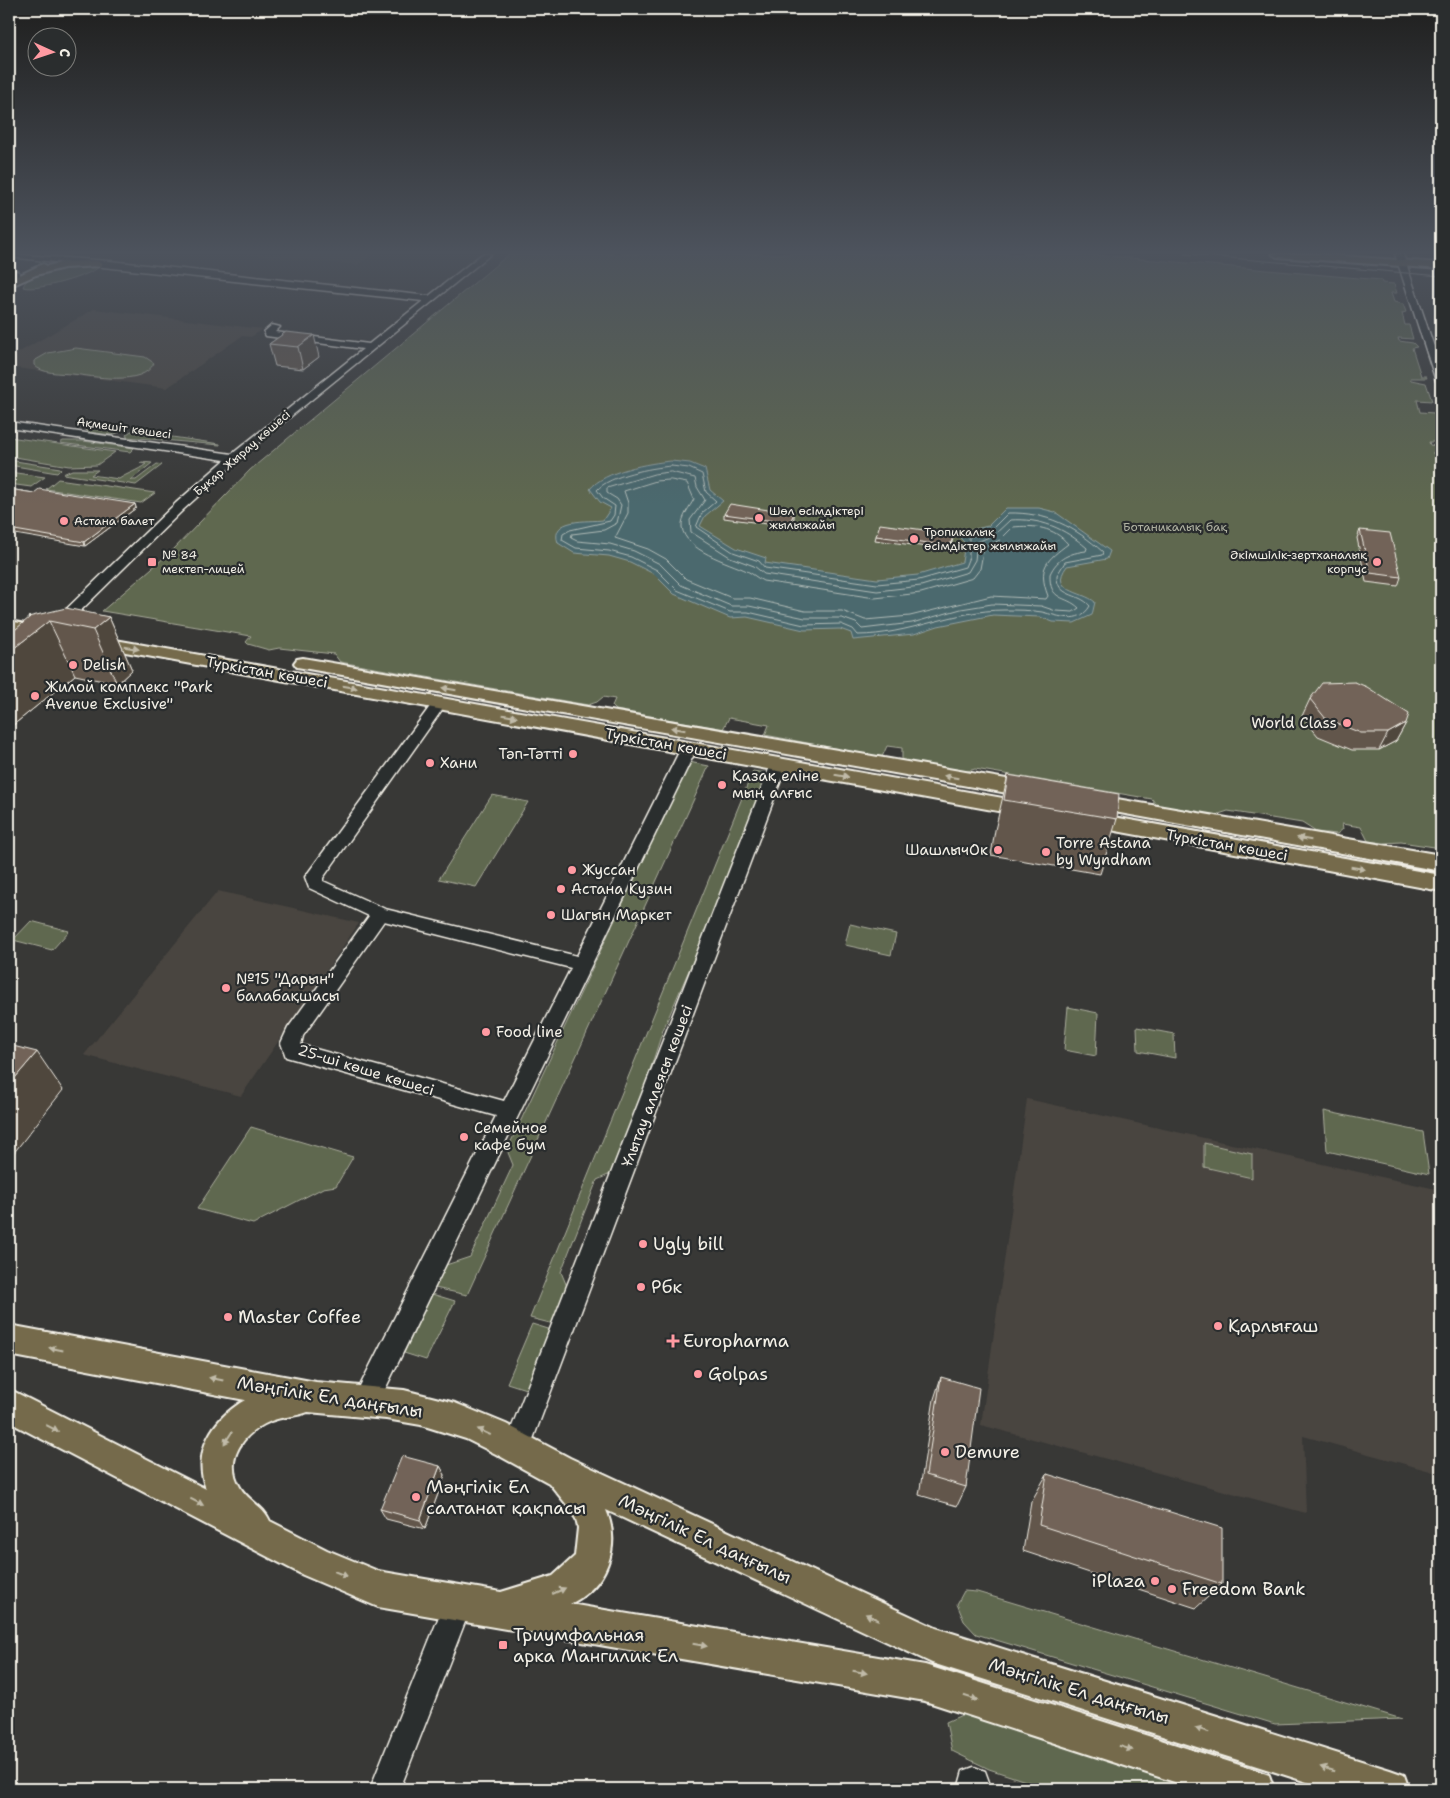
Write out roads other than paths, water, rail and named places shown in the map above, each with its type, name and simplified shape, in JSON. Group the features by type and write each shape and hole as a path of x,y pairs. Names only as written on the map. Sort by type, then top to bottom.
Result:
{"main road":[{"name":"Түркістан көшесі","path":"9,611 50,633 707,734 776,758"},
{"name":"Түркістан көшесі","path":"9,626 689,748 776,758 1061,805 1208,832 1441,883"},
{"path":"689,748 706,748 714,745 716,741 714,737 707,734"},
{"name":"Түркістан көшесі","path":"1208,832 1441,863"},
{"name":"Мәңгілік Ел даңғылы","path":"9,1340 316,1398 366,1401 408,1407 456,1419 517,1447 558,1470 932,1645 1390,1789"},
{"path":"297,1553 233,1507 224,1490 217,1457 226,1437 241,1421 258,1410 276,1403 316,1398"},
{"path":"9,1405 314,1563 378,1589 496,1611 924,1683 1255,1789"},
{"path":"496,1611 544,1598 568,1587 588,1572 597,1549 596,1526 583,1499 558,1470"}],"street":[{"path":"300,338 369,347"},
{"name":"Бұқар Жырау көшесі","path":"50,633 193,495 265,432 380,338"},
{"path":"1426,338 1441,381"},
{"name":"Ақмешіт көшесі","path":"9,426 235,458"},
{"path":"155,446 229,444 265,432"},
{"path":"155,446 202,466 203,477 193,495"},
{"path":"439,704 314,877 315,884 380,914 582,964"},
{"path":"366,1401 689,748"},
{"name":"Ұлытау аллеясы көшесі","path":"517,1447 776,758"},
{"name":"25-ші көше көшесі","path":"380,914 294,1034 291,1043 292,1051 509,1111"},
{"path":"386,1789 458,1604"}],"water":[{"path":"671,461 690,463 705,469 710,490 723,501 705,516 700,526 736,548 766,558 765,563 877,579 918,575 962,562 965,543 960,538 963,532 988,526 1006,508 1039,508 1055,512 1110,551 1107,559 1067,566 1062,575 1064,586 1095,602 1092,615 1074,623 1053,622 1040,617 993,615 938,626 914,634 853,640 851,633 840,629 804,630 747,617 730,618 674,594 654,574 630,562 609,556 574,553 558,543 557,535 559,529 565,525 580,521 603,520 611,508 600,502 590,489 605,477 628,469"}],"place":[{"name":"Шөл өсімдіктері жылыжайы","path":"759,518"},
{"name":"Астана балет","path":"64,521"},
{"name":"Тропикалық өсімдіктер жылыжайы","path":"914,539"},
{"name":"№ 84 мектеп-лицей","path":"152,562"},
{"name":"Әкімшілік-зертханалық корпус","path":"1377,562"},
{"name":"Delish","path":"73,665"},
{"name":"Жилой комплекс \"Park Avenue Exclusive\"","path":"35,696"},
{"name":"World Class","path":"1347,723"},
{"name":"Тәп-Тәтті","path":"573,754"},
{"name":"Хани","path":"430,763"},
{"name":"Қазақ еліне мың алғыс","path":"722,785"},
{"name":"ШашлычОк","path":"998,850"},
{"name":"Torre Astana by Wyndham","path":"1046,852"},
{"name":"Жуссан","path":"572,870"},
{"name":"Астана Кузин","path":"561,889"},
{"name":"Шагын Маркет","path":"551,915"},
{"name":"№15 \"Дарын\" балабақшасы","path":"226,988"},
{"name":"Food line","path":"486,1032"},
{"name":"Семейное кафе бум","path":"464,1137"},
{"name":"Ugly bill","path":"643,1244"},
{"name":"Рбк","path":"641,1287"},
{"name":"Master Coffee","path":"228,1317"},
{"name":"Қарлығаш","path":"1218,1326"},
{"name":"Europharma","path":"673,1341"},
{"name":"Golpas","path":"698,1374"},
{"name":"Demure","path":"945,1452"},
{"name":"Мәңгілік Ел салтанат қақпасы","path":"416,1497"},
{"name":"iPlaza","path":"1155,1581"},
{"name":"Freedom Bank","path":"1172,1589"},
{"name":"Триумфальная арка Мангилик Ел","path":"503,1645"}],"park label":[{"name":"Ботаникалық бақ","path":"1175,527"}]}
